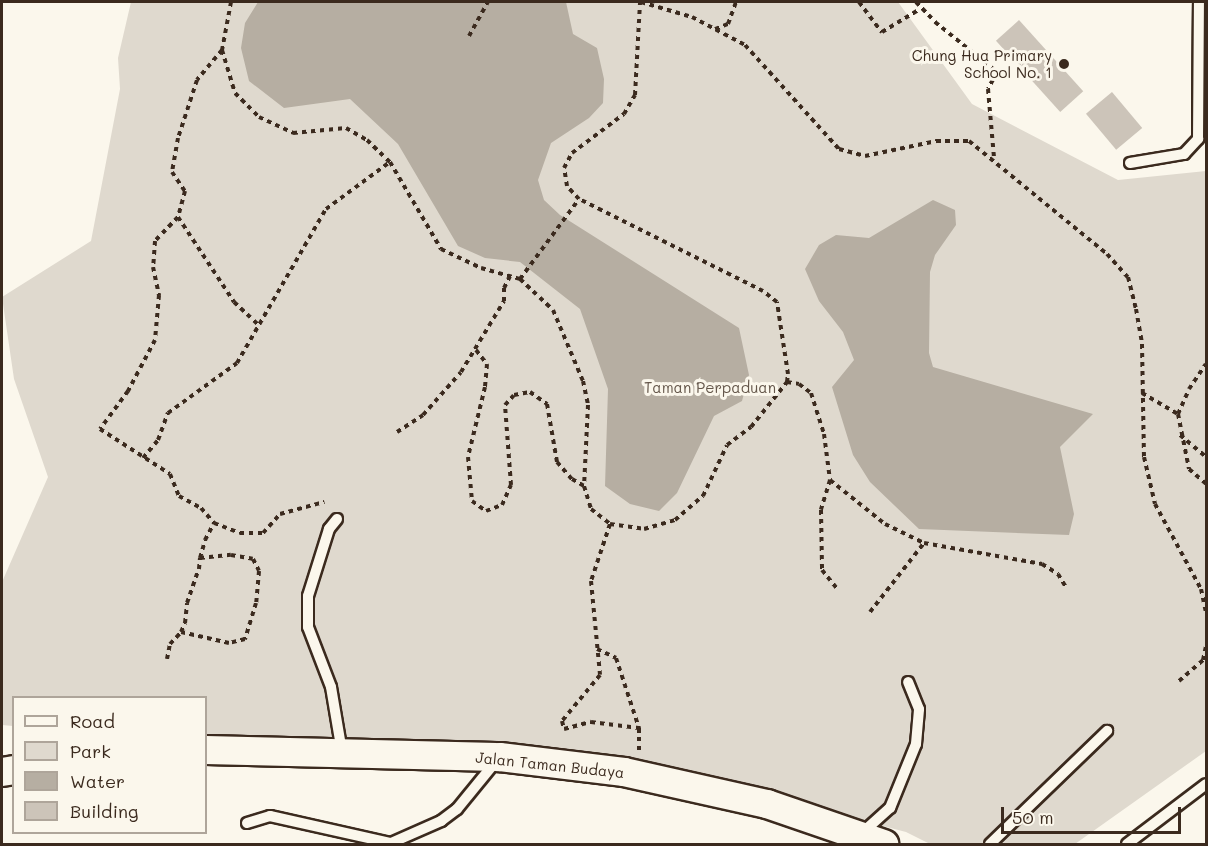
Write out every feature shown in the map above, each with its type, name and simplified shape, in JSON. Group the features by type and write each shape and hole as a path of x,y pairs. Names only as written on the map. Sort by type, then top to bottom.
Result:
{"main road":[{"name":"Jalan Taman Budaya","path":"207,750 500,757 635,775 767,804 872,840"}],"lane":[{"path":"1130,163 1184,154 1198,139 1199,2"},
{"path":"337,519 329,529 308,596 308,627 331,687 342,753"},
{"path":"872,840 890,808 916,744 919,709 908,682"},
{"path":"990,844 1107,731"},
{"path":"248,823 270,816 391,843 441,820 457,809 500,757"},
{"path":"1127,844 1206,784"}],"path":[{"path":"231,2 222,50 235,93 259,117 293,133 346,128 367,140 390,162 441,249 481,268 520,279 553,310 583,381 588,405 584,486 591,509 610,524 644,529 675,520 703,496 727,445 752,427 787,382 788,374 777,302 763,291 579,199 567,186 564,168 572,153 624,114 635,95 640,2 692,17 745,45 839,149 865,156 936,141 969,141 994,158 1107,254 1128,277 1142,344 1144,457 1155,504 1201,589 1206,613"},
{"path":"469,36 488,2"},
{"path":"715,29 728,24 736,2"},
{"path":"859,2 882,32 920,9"},
{"path":"916,2 920,9 997,72 988,89 994,158"},
{"path":"222,50 197,80 178,138 172,172 185,191 178,217 155,241 153,267 159,296 155,340 128,391 100,429 170,474 179,496 201,507 214,523 240,533 263,533 280,514 324,502"},
{"path":"143,458 158,440 168,413 237,363 326,208 390,162"},
{"path":"520,279 579,199"},
{"path":"178,217 234,302 260,326"},
{"path":"397,432 431,406 476,350 504,301 504,288 510,276"},
{"path":"476,350 487,364 485,387 468,457 472,501 486,510 502,505 511,485 505,405 514,395 530,392 547,404 557,462 572,479 584,486"},
{"path":"1206,364 1189,389 1178,414 1179,435 1189,469 1206,484"},
{"path":"787,382 799,384 811,393 827,446 830,480 820,510 821,560 822,570 838,590"},
{"path":"1142,392 1178,414"},
{"path":"1179,435 1206,457"},
{"path":"830,480 885,524 924,543 1042,564 1058,574 1067,589"},
{"path":"168,659 170,644 181,632 200,558 214,523"},
{"path":"610,524 591,581 600,675 567,712 562,721 564,729 591,722 639,728"},
{"path":"870,612 924,543"},
{"path":"181,632 229,643 245,639 252,623 259,571 253,559 231,555 200,558"},
{"path":"1179,681 1203,660 1206,645"},
{"path":"596,649 616,658 639,728 635,775"}],"green space":[{"name":"Taman Perpaduan","path":"131,2 898,2 972,104 1118,180 1206,171 1206,751 1075,844 930,844 906,832 787,801 519,748 207,734 207,696 12,696 12,726 2,725 2,582 48,477 14,379 2,297 91,241 120,89 118,58"}],"water":[{"path":"258,2 566,2 573,34 597,48 604,79 603,103 589,118 551,143 538,180 544,200 560,215 739,328 749,375 742,401 714,416 677,493 659,511 630,504 605,486 608,389 580,309 520,262 485,258 458,246 398,144 350,99 284,108 249,81 241,48 245,23"},
{"path":"933,200 955,210 956,225 935,255 930,272 929,353 933,367 1093,414 1060,447 1074,514 1069,535 919,529 870,482 853,455 832,387 854,360 843,332 819,301 805,269 819,245 836,235 869,238"}],"building":[{"path":"1019,20 1083,91 1060,112 996,41"},
{"path":"1112,92 1142,128 1116,150 1086,114"}],"place":[{"name":"Chung Hua Primary School No. 1","path":"1064,64"}]}
